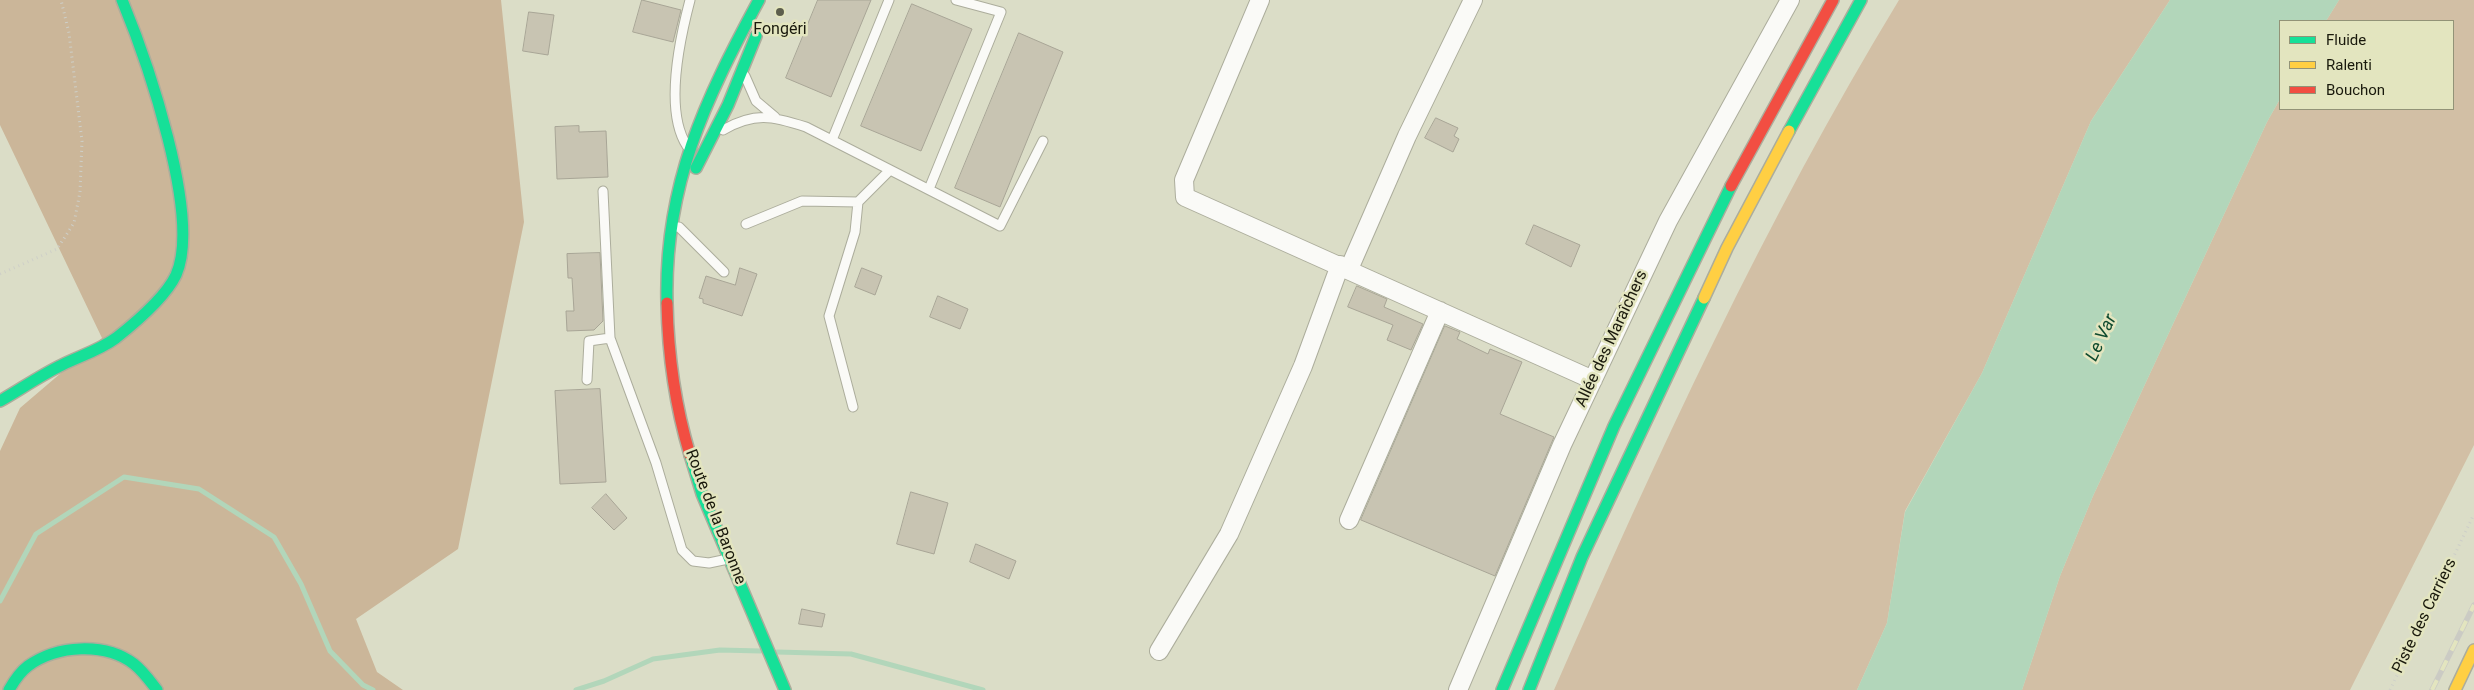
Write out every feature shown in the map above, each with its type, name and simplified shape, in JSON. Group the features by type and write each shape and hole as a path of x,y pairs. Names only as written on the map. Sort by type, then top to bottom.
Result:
{"main road":[{"path":"0,401 51,371 115,338 157,299 176,274 183,247 181,209 166,137 154,92 138,38 122,0"},
{"name":"Route de la Baronne","path":"759,0 718,75 689,149 680,180 667,258 667,312 672,379 695,475 758,621 785,690"},
{"path":"1502,690 1560,546 1703,239 1833,0"},
{"path":"1529,690 1582,557 1727,248 1833,48 1861,0"},
{"name":"Route de la Baronne","path":"673,222 689,182 728,105 760,28"},
{"path":"9,690 26,667 55,652 73,650 95,650 122,657 134,665 157,690"},
{"path":"2454,690 2474,650"}],"street":[{"path":"1260,0 1184,180 1185,197 1593,380"},
{"path":"1159,651 1229,534 1303,366 1344,267 1473,0"},
{"name":"Allée des Maraîchers","path":"1458,690 1562,445 1668,221 1790,0"},
{"path":"1349,520 1440,311"}],"lane":[{"path":"689,149 680,135 676,60 690,0"},
{"path":"832,140 889,0"},
{"path":"929,189 1001,12 956,0"},
{"path":"746,58 744,77 756,101 775,117"},
{"path":"718,75 720,89 728,105 736,111 754,117"},
{"path":"712,137 737,122 754,117 775,117 806,127 1000,226 1043,141"},
{"path":"853,407 829,316 855,232 858,202 890,170"},
{"path":"603,191 610,338 656,463 682,550 693,562 709,563 730,559"},
{"path":"746,224 802,201 858,202"},
{"path":"673,222 724,272"},
{"path":"587,380 588,341 610,338"}],"path":[{"path":"0,274 57,249 74,223 80,192 82,141 69,33 61,0"},
{"name":"Piste des Carriers","path":"2390,690 2474,514"}],"shaded area":[{"path":"0,0 501,0 524,222 458,549 356,619 377,672 403,690 0,690 0,451 20,408 102,338 0,125"},
{"path":"1899,0 2170,0 2091,121 1982,373 1905,511 1887,623 1857,690 1554,690 1673,426 1758,253 1850,83"},
{"path":"2339,0 2474,0 2474,445 2350,690 2022,690 2060,576 2093,496 2267,122 2279,101 2279,110 2454,110 2454,20 2327,20"}],"water":[{"name":"Le Var","path":"2170,0 2339,0 2327,20 2279,20 2279,101 2267,122 2093,496 2060,576 2022,690 1857,690 1887,623 1905,512 1982,373 2091,121"}],"building":[{"path":"642,0 681,10 673,42 633,32"},
{"path":"818,0 871,0 831,97 786,78"},
{"path":"912,4 972,29 921,151 861,126"},
{"path":"529,12 554,15 548,55 523,51"},
{"path":"1019,33 1063,52 1000,207 955,188"},
{"path":"1436,118 1458,128 1454,136 1459,139 1453,152 1425,138"},
{"path":"579,126 579,132 606,131 608,177 557,179 555,127"},
{"path":"1534,225 1580,245 1571,267 1526,244"},
{"path":"600,253 603,321 594,330 567,331 566,311 574,311 572,278 568,278 567,254"},
{"path":"740,268 757,274 742,316 703,303 703,299 699,298 706,276 735,285"},
{"path":"862,268 882,276 875,295 855,287"},
{"path":"1357,286 1387,299 1384,307 1423,324 1411,350 1387,340 1393,325 1348,307"},
{"path":"938,296 968,309 960,329 930,317"},
{"path":"1445,326 1460,332 1457,339 1488,354 1490,349 1522,362 1500,414 1554,437 1495,576 1361,520"},
{"path":"600,389 606,482 560,484 555,391"},
{"path":"911,492 948,503 934,554 897,544"},
{"path":"606,494 627,518 614,530 592,508"},
{"path":"976,544 1016,561 1009,579 970,562"},
{"path":"802,609 825,614 822,627 799,624"}],"waterway":[{"path":"0,601 36,534 124,477 199,489 274,537 301,584 330,651 363,685 373,690"},
{"path":"576,690 604,681 653,659 720,650 761,651"},
{"path":"777,652 851,654 983,690"}],"railway":[{"path":"2432,690 2474,605"}],"traffic: fast":[{"path":"0,401 54,369 116,338 158,300 176,275 182,249 182,216 177,178 156,97 122,0"},
{"path":"667,303 668,260 673,220 681,182 692,145 721,73 759,0"},
{"path":"1789,131 1861,0"},
{"path":"696,168 728,105 756,36"},
{"path":"1502,690 1614,426 1731,186"},
{"path":"1529,690 1582,557 1704,298"},
{"path":"690,455 702,494 785,690"},
{"path":"9,690 22,671 40,659 67,650 81,649 95,649 122,657 134,664 157,690"}],"traffic: slow":[{"path":"1704,298 1727,248 1789,131"},
{"path":"2455,690 2474,650"}],"traffic: jam":[{"path":"1731,186 1833,0"},
{"path":"667,303 673,379 690,455"}],"place":[{"name":"Fongéri","path":"780,12"}]}
